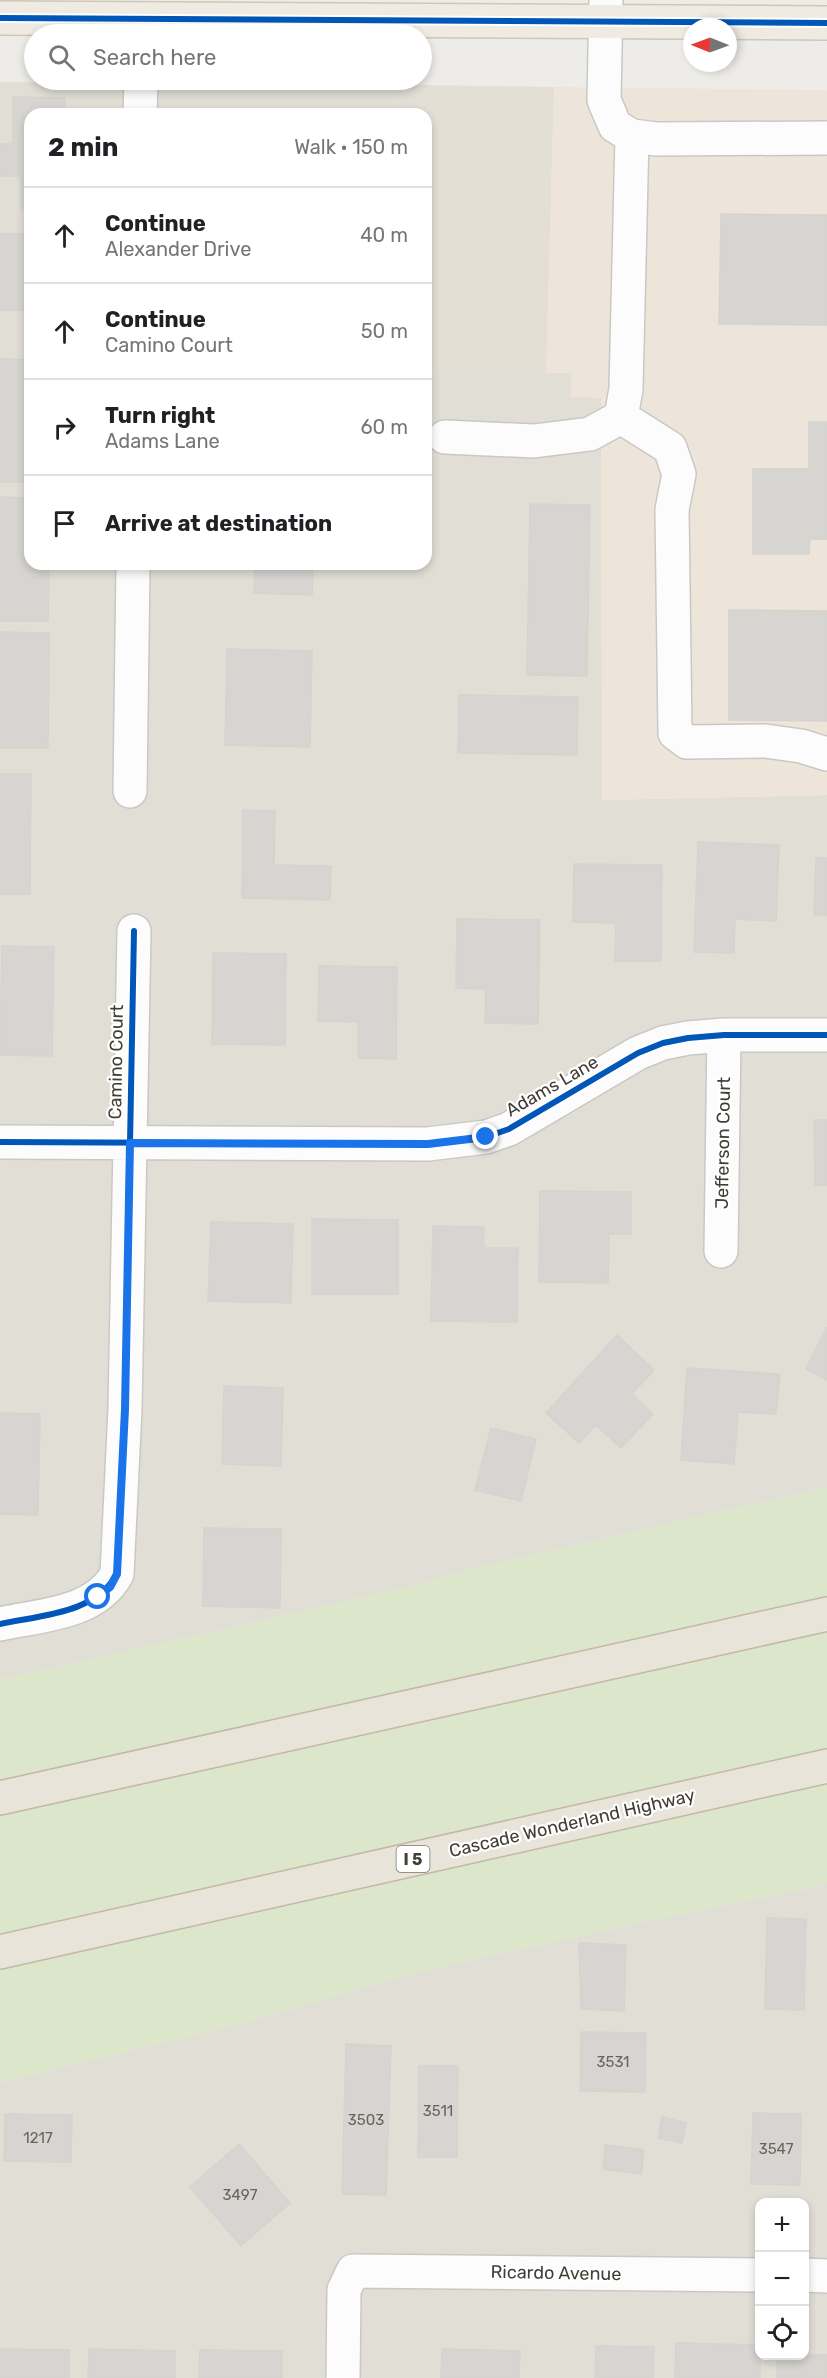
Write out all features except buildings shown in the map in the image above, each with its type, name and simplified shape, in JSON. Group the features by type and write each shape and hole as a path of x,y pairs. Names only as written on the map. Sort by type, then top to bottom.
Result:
{"highway":[{"path":"0,1798 827,1614"},
{"name":"Cascade Wonderland Highway","path":"0,1952 827,1766"}],"main road":[{"path":"200,24 605,10 827,23"},
{"path":"0,18 106,24"}],"street":[{"path":"605,10 604,100 615,126 632,136 657,139 827,138"},
{"path":"140,108 141,90"},
{"path":"621,417 626,389 632,136"},
{"path":"445,437 534,441 590,434 621,417"},
{"path":"621,417 670,448 679,474 672,510 675,733 687,742 765,741 801,746 827,754"},
{"path":"130,791 134,570"},
{"name":"Camino Court","path":"0,1624 83,1606 110,1587 117,1574 125,1409 134,932"},
{"name":"Adams Lane","path":"0,1142 428,1144 486,1137 509,1130 638,1053 671,1042 724,1035 827,1035"},
{"name":"Jefferson Court","path":"721,1251 724,1035"},
{"name":"Ricardo Avenue","path":"343,2378 344,2290 353,2271 755,2275"},
{"path":"809,2276 827,2276"}],"shaded area":[{"path":"0,82 24,82 24,90 418,90 417,108 24,108 24,570 432,570 432,372 571,373 601,398 602,800 827,795 827,1487 476,1568 404,1588 0,1680"},
{"path":"432,85 554,87 546,373 432,372 432,108 417,108 418,90 432,90"},
{"path":"554,87 827,90 827,795 602,800 601,398 571,397 571,373 546,373"},
{"path":"827,1884 827,2378 0,2378 0,2083 247,2022 414,1973"}],"green space":[{"path":"827,1487 827,1884 414,1973 247,2022 0,2083 0,1680 404,1588 476,1568"}],"cycle path":[{"path":"0,18 827,23"},
{"path":"0,1624 49,1615 81,1605 107,1587 117,1574 125,1409 134,931"},
{"path":"0,1142 428,1144 486,1137 509,1129 638,1053 663,1043 724,1035 827,1035"}],"route":[{"path":"98,1597 110,1587 117,1574 125,1409 130,1143 428,1144 486,1137"}]}
